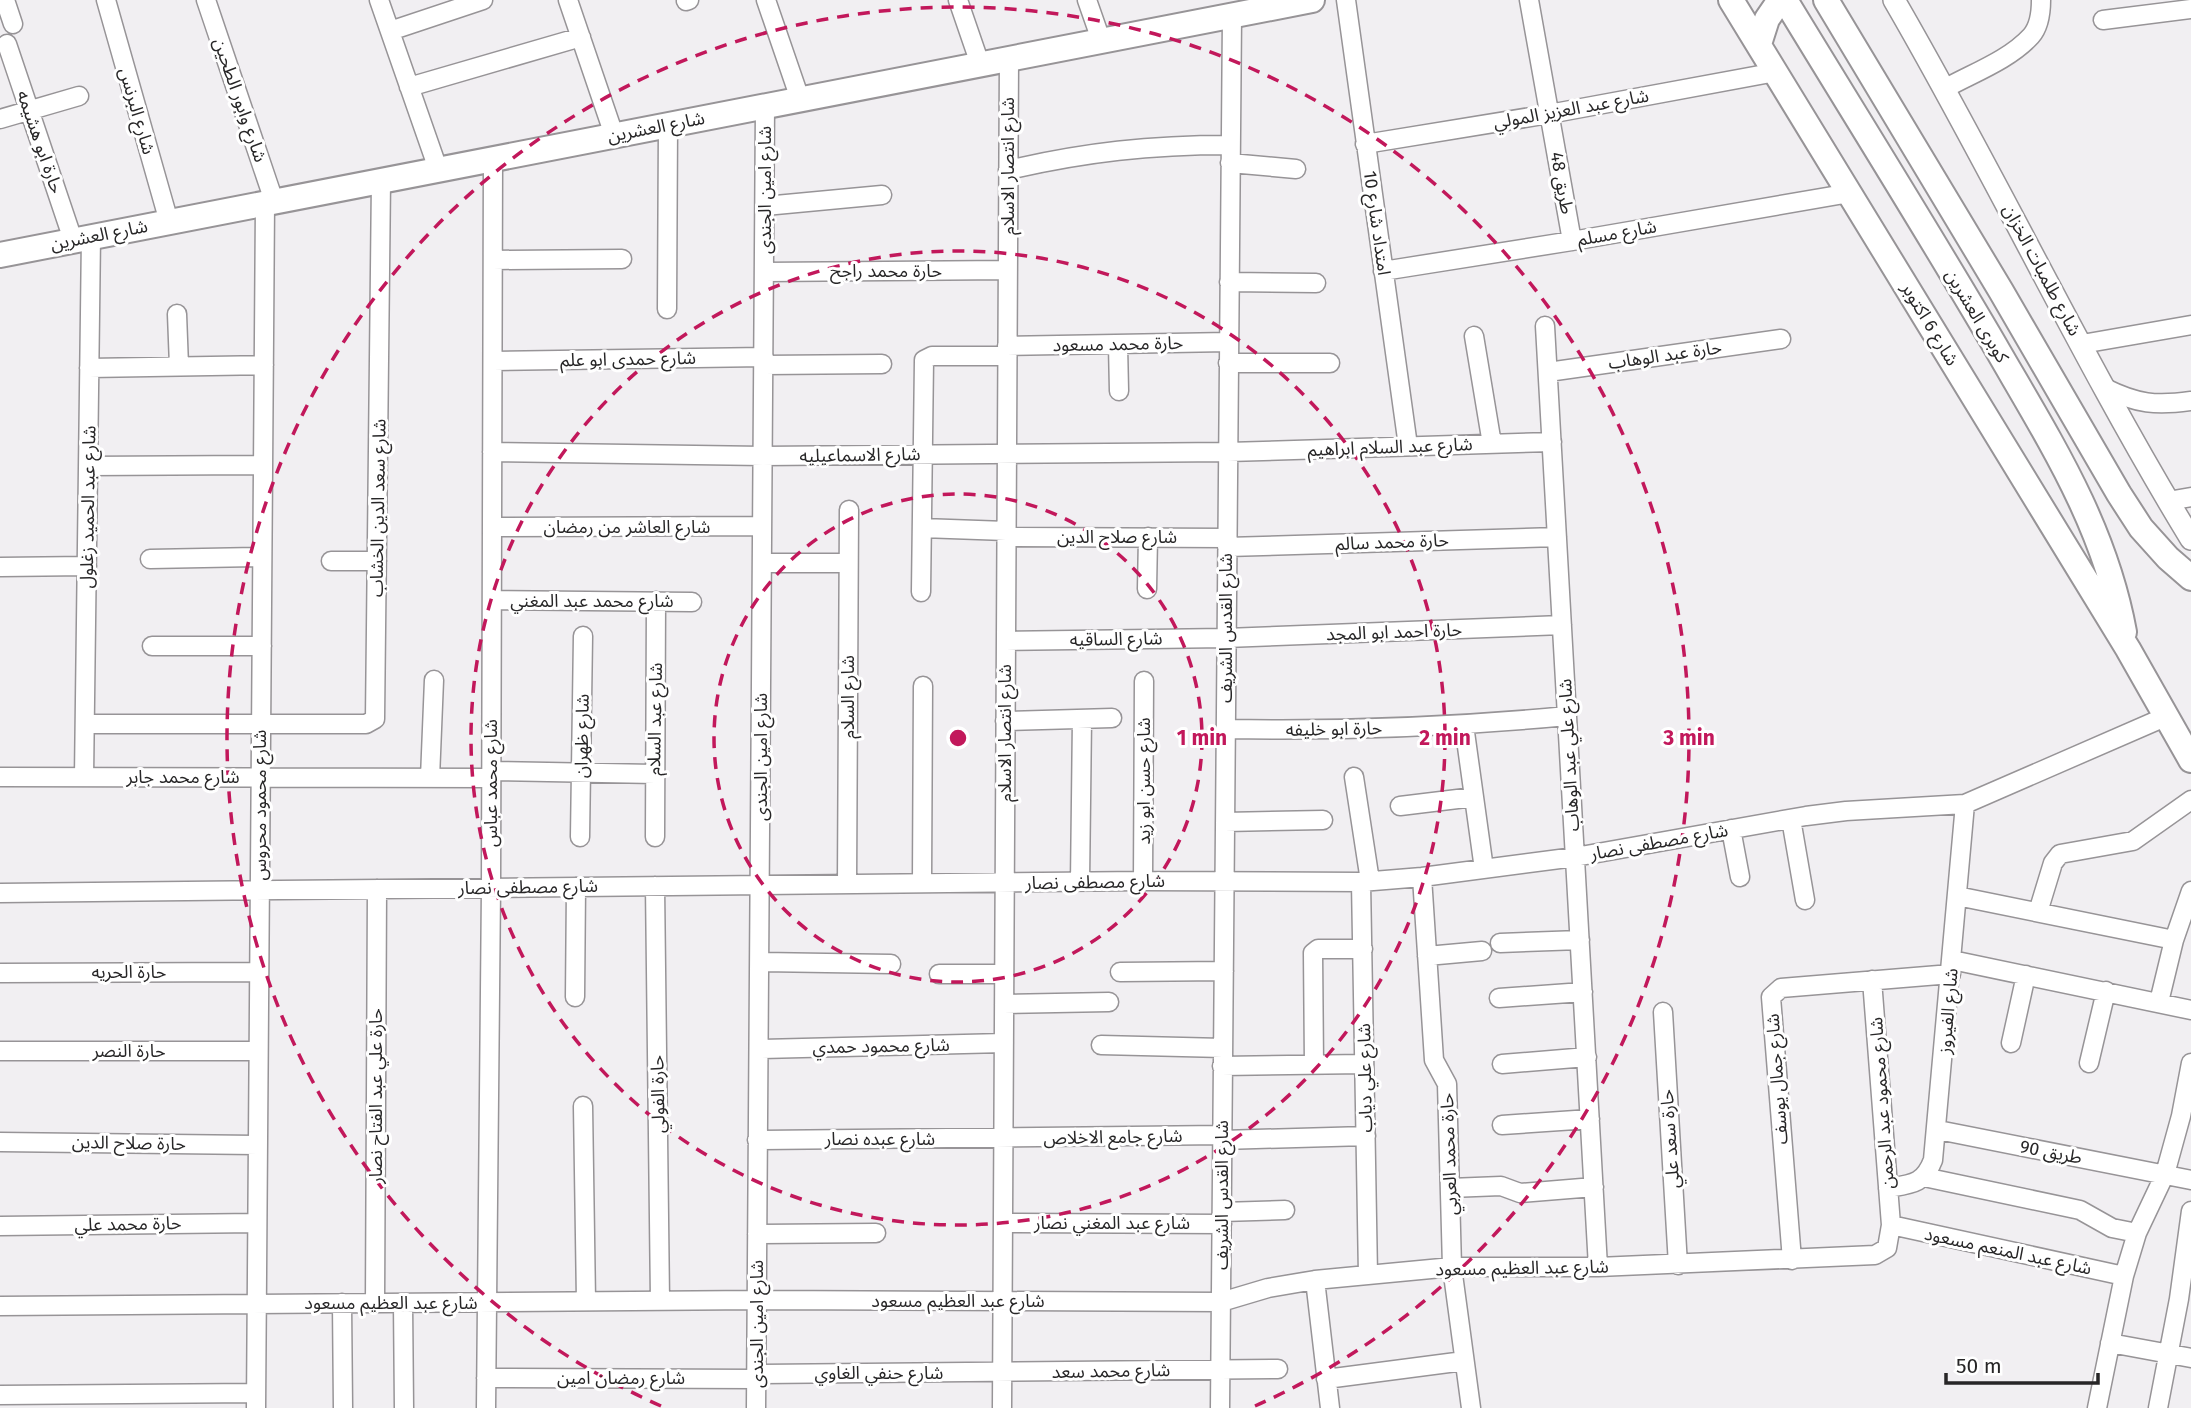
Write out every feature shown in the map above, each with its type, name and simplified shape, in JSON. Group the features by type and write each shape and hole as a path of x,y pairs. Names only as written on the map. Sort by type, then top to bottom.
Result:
{"main road":[{"name":"شارع العشرين","path":"0,255 1312,0"},
{"name":"شارع 6 اكتوبر","path":"1731,0 2128,649"},
{"path":"1759,44 1767,19 1783,0"},
{"name":"كوبرى العشرين","path":"1783,0 1973,309 2070,474 2086,507 2112,577 2128,649"},
{"name":"كوبرى العشرين","path":"1826,0 2119,494 2141,528 2168,558 2191,578"},
{"path":"2128,649 2191,760"}],"street":[{"path":"5,0 13,24"},
{"name":"شارع البرنس","path":"106,0 169,222"},
{"name":"شارع وابور الطحين","path":"206,0 270,202"},
{"path":"379,0 438,169"},
{"path":"390,32 483,0"},
{"path":"568,0 614,135"},
{"path":"766,0 800,99"},
{"path":"958,0 980,64"},
{"path":"1087,0 1101,40"},
{"name":"امتداد شارع 10","path":"1346,0 1408,446"},
{"name":"طريق 48","path":"1529,0 1572,241"},
{"name":"شارع طلمبات الخزان","path":"1894,0 1946,88 2105,388 2191,539"},
{"path":"1946,88 2014,50 2032,35 2041,15 2041,0"},
{"path":"2103,20 2191,9"},
{"name":"شارع القدس الشريف","path":"1220,1408 1231,16"},
{"path":"409,87 581,37"},
{"name":"حارة ابو هشيمه","path":"7,44 29,111 82,238"},
{"name":"شارع انتصار الاسلام","path":"1002,1408 1009,58"},
{"name":"شارع عبد العزيز المولي","path":"1365,144 1549,114 1776,72"},
{"path":"0,119 79,96"},
{"name":"شارع امين الجندى","path":"756,1408 765,106"},
{"path":"667,309 668,125"},
{"path":"1008,170 1063,157 1174,145 1296,169"},
{"name":"شارع محمد عباس","path":"486,1408 493,159"},
{"name":"شارع سعد الدين الخشاب","path":"261,725 366,724 375,719 381,180"},
{"name":"شارع مسلم","path":"1383,271 1850,193"},
{"path":"765,206 882,195"},
{"name":"شارع محمود محروس","path":"256,1401 264,365 270,202"},
{"name":"شارع عبد الحميد زغلول","path":"82,238 89,368 84,777"},
{"path":"493,260 622,259"},
{"name":"حارة محمد راجح","path":"764,272 1007,270"},
{"path":"1229,282 1316,283"},
{"path":"177,314 179,366"},
{"path":"2082,344 2191,325"},
{"name":"شارع علي عبد الوهاب","path":"1545,326 1598,1267"},
{"path":"1474,336 1492,444"},
{"name":"حارة عبد الوهاب","path":"1548,372 1781,339"},
{"name":"حارة محمد مسعود","path":"923,454 924,360 932,356 1118,345 1228,342"},
{"path":"1118,345 1119,391"},
{"name":"شارع حمدى ابو علم","path":"493,361 882,364"},
{"path":"1228,363 1329,363"},
{"path":"89,368 264,365"},
{"path":"2105,388 2130,401 2150,404 2191,401"},
{"name":"شارع عبد السلام ابراهيم","path":"1228,452 1552,442"},
{"name":"شارع الاسماعيليه","path":"492,452 763,456 1228,452"},
{"path":"921,592 923,454"},
{"path":"88,466 263,465"},
{"path":"2168,500 2191,497"},
{"name":"شارع السلام","path":"847,884 849,510"},
{"name":"شارع العاشر من رمضان","path":"492,527 762,526"},
{"name":"شارع صلاح الدين","path":"922,528 1006,534 1148,537 1227,542"},
{"path":"1147,589 1148,537"},
{"name":"حارة محمد سالم","path":"1227,542 1557,537"},
{"path":"150,558 262,557"},
{"path":"331,561 377,561"},
{"path":"762,563 848,563"},
{"path":"0,567 87,566"},
{"name":"شارع محمد عبد المغني","path":"492,600 692,601"},
{"name":"شارع عبد السلام","path":"655,837 656,601"},
{"name":"حارة احمد ابو المجد","path":"1226,638 1562,625"},
{"name":"شارع ظهران","path":"580,837 583,636"},
{"name":"شارع الساقيه","path":"1006,641 1226,638"},
{"path":"152,646 262,646"},
{"path":"430,778 434,680"},
{"name":"شارع حسن ابو زيد","path":"1143,881 1144,681"},
{"path":"922,883 923,686"},
{"name":"حارة ابو خليفه","path":"1226,730 1332,730 1464,725 1567,716"},
{"name":"شارع مصطفى نصار","path":"0,893 1366,881 1422,877 1575,857 1846,811 1965,804 2165,717"},
{"path":"1005,721 1112,718"},
{"path":"1080,882 1082,719"},
{"path":"85,724 261,725"},
{"path":"1464,725 1484,869"},
{"name":"شارع محمد جابر","path":"0,777 430,778 581,773 655,774"},
{"name":"شارع علي دياب","path":"1354,777 1366,881 1363,948 1368,1275"},
{"path":"1400,806 1474,797"},
{"path":"2038,912 2053,863 2060,854 2133,841 2191,800"},
{"name":"شارع الفيروز","path":"1924,1177 1933,1160 1938,1130 1965,804"},
{"path":"1791,819 1805,900"},
{"path":"1225,822 1324,820"},
{"path":"1731,829 1740,877"},
{"name":"حارة محمد العربي","path":"1422,877 1434,1060 1447,1084 1452,1266 1471,1408"},
{"name":"حارة الفولي","path":"656,886 660,1301"},
{"path":"575,996 576,887"},
{"name":"حارة علي عبد الفتاح نصار","path":"375,1303 377,889"},
{"path":"2159,1002 2174,940 2191,891"},
{"path":"1957,896 2174,940"},
{"path":"1500,943 1580,940"},
{"path":"1314,1065 1314,953 1318,949 1363,948"},
{"path":"1427,956 1482,951"},
{"path":"760,962 891,964"},
{"name":"شارع جمال يوسف","path":"1791,1260 1771,997 1781,988 1872,980 1951,967 2026,975 2191,1010"},
{"path":"1119,972 1223,971"},
{"name":"حارة الحريه","path":"0,973 259,972"},
{"path":"939,974 1004,974"},
{"path":"2011,1043 2026,975"},
{"name":"شارع محمود عبد الرحمن","path":"1872,980 1891,1225"},
{"path":"2089,1063 2106,991"},
{"path":"1499,998 1583,992"},
{"path":"1004,1004 1109,1002"},
{"name":"حارة سعد علي","path":"1663,1012 1678,1265"},
{"name":"شارع محمود حمدي","path":"759,1049 1004,1043"},
{"path":"1101,1045 1223,1048"},
{"name":"حارة النصر","path":"0,1051 258,1051"},
{"path":"1502,1064 1587,1057"},
{"path":"2097,1408 2124,1276 2137,1233 2165,1174 2186,1116 2191,1063"},
{"path":"1222,1066 1364,1064"},
{"path":"583,1106 586,1301"},
{"path":"1502,1125 1590,1119"},
{"name":"طريق 90","path":"1938,1130 2191,1180"},
{"name":"شارع جامع الاخلاص","path":"1003,1139 1366,1136"},
{"name":"شارع عبده نصار","path":"757,1140 1003,1139"},
{"name":"حارة صلاح الدين","path":"0,1142 258,1145"},
{"path":"1888,1188 1907,1185 1924,1177 2080,1210 2112,1228 2137,1233"},
{"path":"1450,1188 1501,1186 1520,1193 1594,1187"},
{"name":"شارع عبد المغني نصار","path":"1003,1223 1222,1218 1285,1210"},
{"path":"2158,1408 2168,1354 2185,1300 2191,1211"},
{"name":"حارة محمد علي","path":"0,1226 257,1223"},
{"name":"شارع عبد العظيم مسعود","path":"0,1306 757,1300 1221,1302 1268,1288 1315,1280 1452,1266 1678,1265 1875,1255 1887,1248 1891,1225"},
{"name":"شارع عبد المنعم مسعود","path":"1891,1225 2124,1276"},
{"path":"757,1234 876,1233"},
{"path":"1315,1280 1329,1408"},
{"path":"342,1303 343,1408"},
{"path":"403,1303 404,1408"},
{"path":"2110,1343 2191,1358"},
{"path":"1326,1379 1464,1361"},
{"name":"شارع محمد سعد","path":"1002,1372 1278,1369"},
{"name":"شارع حنفي الغاوي","path":"757,1376 1002,1372"},
{"name":"شارع رمضان امين","path":"486,1378 757,1376"},
{"path":"0,1395 256,1401"}]}
